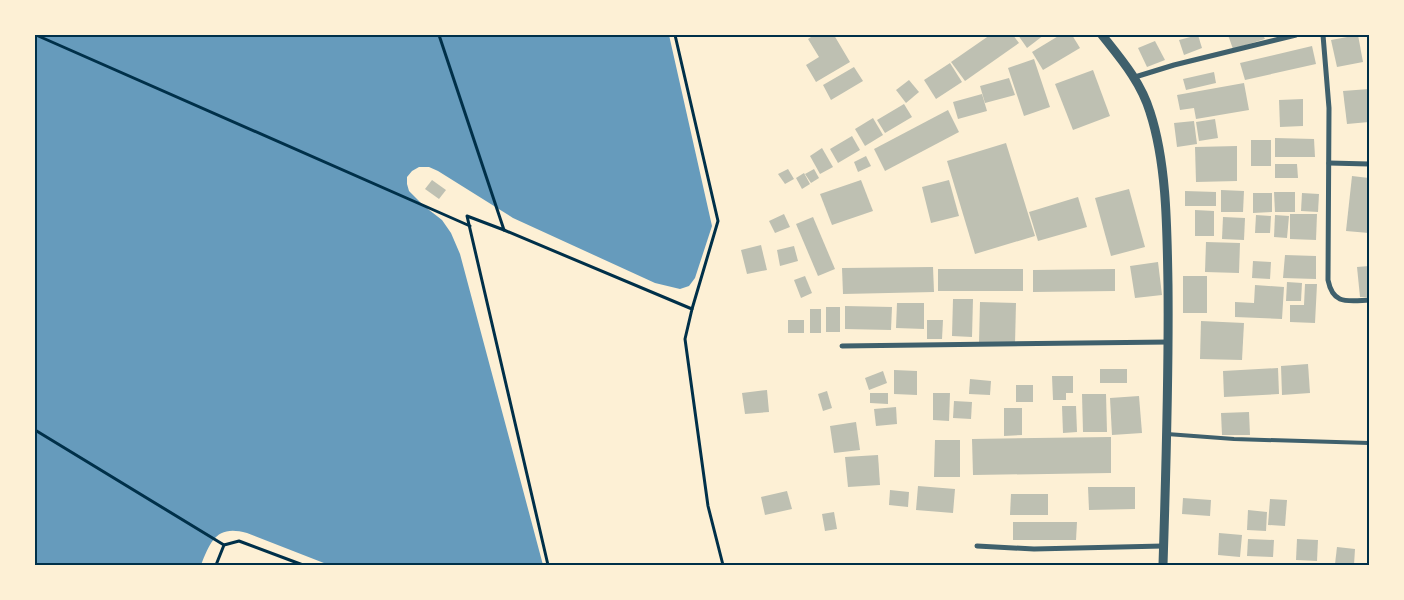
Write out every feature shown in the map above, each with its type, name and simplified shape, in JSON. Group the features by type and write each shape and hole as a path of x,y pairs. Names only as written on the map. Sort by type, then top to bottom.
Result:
{"street":[{"path":"1102,35 1134,77 1150,110 1160,151 1168,253 1169,342 1162,565"},
{"path":"1134,77 1174,65 1296,35"},
{"path":"1323,35 1329,108 1328,280 1330,290 1335,297 1345,301 1369,300"},
{"path":"1328,163 1369,164"},
{"path":"842,346 1169,342"},
{"path":"977,546 1034,549 1163,546"}],"lane":[{"path":"1167,434 1234,439 1369,443"}],"path":[{"path":"36,35 470,226"},
{"path":"439,35 504,230"},
{"path":"675,35 718,221 685,339 708,506 723,565"},
{"path":"548,565 467,216 692,309"},
{"path":"35,430 224,545 239,541 304,565"},
{"path":"216,565 224,545"}],"water":[{"path":"35,35 669,35 712,226 695,278 689,286 680,289 655,283 513,218 429,167 419,167 407,177 409,191 442,220 451,233 460,254 543,565 329,565 247,533 229,531 216,537 208,548 201,565 35,565"}],"building":[{"path":"814,35 834,35 850,62 816,82 806,65 819,57 808,39"},
{"path":"990,35 1013,35 1019,43 965,81 951,62"},
{"path":"1018,35 1044,35 1027,48"},
{"path":"1060,35 1072,35 1080,48 1043,70 1032,52"},
{"path":"1198,35 1202,48 1184,55 1179,40"},
{"path":"1228,35 1263,35 1265,39 1233,49"},
{"path":"1358,35 1363,62 1337,67 1331,40"},
{"path":"1155,41 1165,60 1147,67 1138,48"},
{"path":"1312,46 1316,64 1245,80 1240,63"},
{"path":"1034,59 1050,107 1024,116 1008,68"},
{"path":"950,63 962,82 936,99 924,80"},
{"path":"854,67 863,81 831,100 823,85"},
{"path":"1093,70 1110,116 1073,130 1055,84"},
{"path":"1214,72 1216,83 1186,90 1183,79"},
{"path":"1009,78 1015,95 985,103 980,86"},
{"path":"909,80 919,92 906,103 896,90"},
{"path":"1244,83 1249,110 1196,119 1194,108 1180,110 1177,95"},
{"path":"1369,89 1369,122 1347,124 1343,91"},
{"path":"982,94 987,111 958,119 953,102"},
{"path":"1303,99 1303,126 1280,127 1279,100"},
{"path":"904,104 912,117 885,133 877,120"},
{"path":"948,110 959,132 885,171 874,149"},
{"path":"873,118 883,135 865,146 855,129"},
{"path":"1215,119 1218,138 1199,141 1196,122"},
{"path":"1194,121 1197,144 1177,147 1174,123"},
{"path":"852,136 860,150 838,163 830,149"},
{"path":"1275,138 1314,139 1315,157 1275,157"},
{"path":"1251,140 1271,140 1271,166 1251,166"},
{"path":"1006,143 1035,236 975,254 947,161"},
{"path":"1237,146 1237,181 1196,182 1195,147"},
{"path":"822,148 833,167 820,174 810,156"},
{"path":"866,156 871,166 858,172 854,162"},
{"path":"1275,164 1297,164 1298,178 1275,178"},
{"path":"788,169 794,179 785,184 778,174"},
{"path":"814,169 819,178 811,183 805,174"},
{"path":"804,173 810,184 802,189 796,178"},
{"path":"1352,176 1369,178 1369,233 1346,231"},
{"path":"432,180 446,190 439,199 425,189"},
{"path":"861,180 873,211 832,225 820,194"},
{"path":"949,180 959,216 931,223 922,187"},
{"path":"1129,189 1145,247 1111,256 1095,198"},
{"path":"1221,190 1244,191 1243,212 1221,212"},
{"path":"1185,191 1216,192 1216,206 1185,206"},
{"path":"1274,192 1295,192 1295,212 1275,212"},
{"path":"1253,193 1272,193 1272,212 1253,213"},
{"path":"1302,193 1319,194 1318,212 1301,211"},
{"path":"1078,197 1087,227 1038,241 1029,212"},
{"path":"1195,210 1214,211 1214,236 1195,236"},
{"path":"784,214 790,227 775,233 769,221"},
{"path":"1290,214 1317,214 1316,240 1290,239"},
{"path":"1256,215 1271,216 1270,233 1255,233"},
{"path":"1275,215 1289,216 1287,238 1274,237"},
{"path":"813,217 835,269 818,276 796,224"},
{"path":"1223,217 1245,218 1244,240 1222,239"},
{"path":"1206,242 1240,243 1239,273 1205,272"},
{"path":"761,245 767,270 747,274 741,250"},
{"path":"794,246 798,261 780,266 777,250"},
{"path":"1285,255 1316,256 1316,279 1283,278"},
{"path":"1253,261 1271,262 1270,279 1252,278"},
{"path":"1158,262 1162,295 1135,298 1130,266"},
{"path":"1369,266 1369,297 1360,297 1357,267"},
{"path":"933,267 934,292 843,294 842,268"},
{"path":"938,269 1023,269 1023,291 938,291"},
{"path":"1115,269 1115,291 1033,292 1033,270"},
{"path":"805,276 812,293 801,298 794,280"},
{"path":"1183,276 1207,276 1207,313 1183,313"},
{"path":"1287,282 1302,283 1301,301 1286,301"},
{"path":"1305,284 1317,284 1315,323 1290,322 1290,305 1304,305"},
{"path":"1255,285 1284,287 1282,319 1235,317 1235,302 1254,303"},
{"path":"953,299 973,299 972,337 952,336"},
{"path":"980,302 1016,303 1015,344 979,343"},
{"path":"897,303 924,303 924,329 896,328"},
{"path":"845,306 892,307 891,330 845,329"},
{"path":"826,307 840,307 840,332 826,332"},
{"path":"810,309 821,309 821,333 810,333"},
{"path":"788,320 804,320 804,333 788,333"},
{"path":"927,320 943,320 942,339 927,339"},
{"path":"1201,321 1244,323 1242,360 1200,359"},
{"path":"1308,364 1310,393 1282,395 1281,366"},
{"path":"1278,368 1279,394 1224,397 1223,371"},
{"path":"1100,369 1127,369 1127,383 1100,383"},
{"path":"894,370 917,371 917,395 894,394"},
{"path":"883,371 887,383 869,390 865,378"},
{"path":"1052,376 1073,376 1073,393 1066,393 1066,400 1053,400"},
{"path":"970,379 991,381 990,395 969,394"},
{"path":"1016,385 1033,385 1033,402 1016,402"},
{"path":"767,390 769,412 745,414 742,393"},
{"path":"827,391 832,408 823,411 818,394"},
{"path":"870,393 888,393 888,404 870,403"},
{"path":"933,393 950,393 949,421 933,420"},
{"path":"1082,394 1106,394 1107,432 1083,432"},
{"path":"1139,396 1142,433 1112,435 1110,398"},
{"path":"954,401 972,402 971,419 953,418"},
{"path":"1062,406 1076,406 1077,432 1063,433"},
{"path":"896,407 897,424 876,426 874,409"},
{"path":"1004,408 1022,408 1022,435 1004,436"},
{"path":"1249,412 1250,435 1222,435 1221,413"},
{"path":"856,422 860,450 834,453 830,426"},
{"path":"1111,437 1111,473 973,475 972,439"},
{"path":"935,440 960,440 960,477 934,477"},
{"path":"878,455 880,485 848,487 845,457"},
{"path":"918,486 955,489 953,513 916,510"},
{"path":"1088,487 1135,487 1135,509 1089,510"},
{"path":"890,490 909,492 908,507 889,505"},
{"path":"787,491 792,509 765,515 761,497"},
{"path":"1011,494 1048,494 1048,515 1010,515"},
{"path":"1183,498 1211,500 1210,516 1182,514"},
{"path":"1270,499 1287,500 1285,526 1268,525"},
{"path":"1248,510 1267,512 1266,531 1247,530"},
{"path":"834,512 837,529 825,531 822,514"},
{"path":"1013,522 1077,522 1076,540 1013,540"},
{"path":"1219,533 1242,535 1240,557 1218,555"},
{"path":"1248,539 1274,540 1273,557 1247,556"},
{"path":"1297,539 1318,540 1317,561 1296,560"},
{"path":"1337,547 1355,549 1354,565 1335,564"}]}
